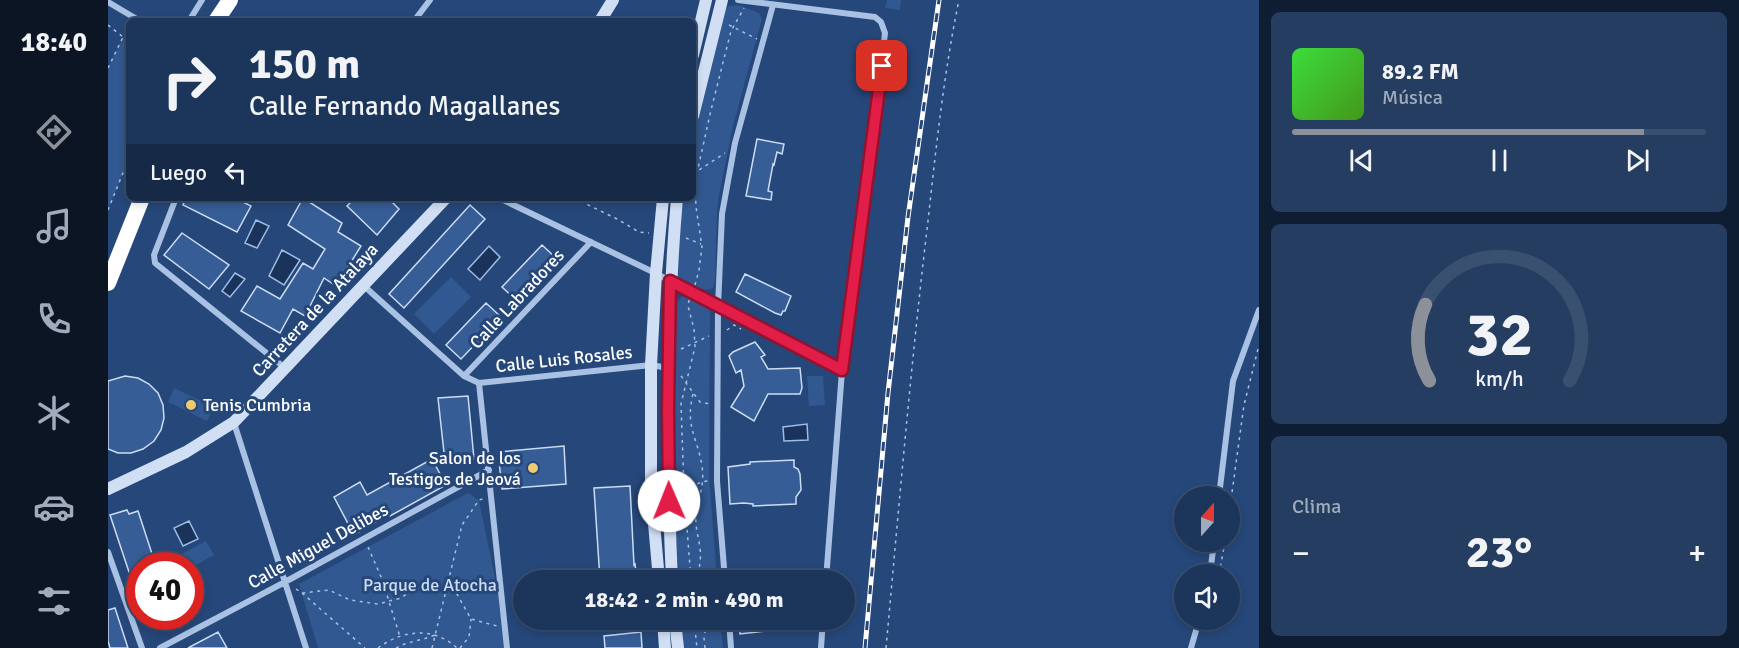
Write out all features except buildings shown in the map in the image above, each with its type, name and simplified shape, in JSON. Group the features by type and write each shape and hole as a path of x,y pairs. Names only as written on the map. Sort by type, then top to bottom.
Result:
{"highway":[{"path":"218,18 230,0"},
{"path":"226,18 237,0"},
{"path":"108,262 133,201"},
{"path":"108,283 141,201"}],"street":[{"path":"191,18 202,0"},
{"path":"416,18 430,0"},
{"path":"602,18 613,0"},
{"path":"696,42 706,0"},
{"path":"696,104 722,0"},
{"path":"738,0 875,17 881,22 885,33 842,370 827,570"},
{"path":"108,2 135,18"},
{"path":"724,570 717,481 718,307 722,214 733,155 773,5"},
{"path":"175,201 154,255 155,263 285,368"},
{"name":"Carretera de la Atalaya","path":"108,489 186,452 234,422 443,201"},
{"path":"506,201 656,273 842,370"},
{"path":"658,570 651,489 651,365 663,201"},
{"path":"672,570 668,371 670,281 677,201"},
{"name":"Calle Labradores","path":"464,376 591,242"},
{"path":"364,286 464,376 479,383 507,648"},
{"path":"1220,486 1233,381 1259,310"},
{"name":"Calle Luis Rosales","path":"479,383 651,365 668,371"},
{"path":"234,422 306,648"},
{"name":"Calle Miguel Delibes","path":"160,648 489,470"},
{"path":"108,552 142,648"},
{"path":"664,630 666,648"},
{"path":"676,630 678,648"},
{"path":"730,630 731,648"},
{"path":"821,648 822,630"},
{"path":"1191,648 1196,630"}],"path":[{"path":"886,648 920,292 934,168 959,0"},
{"path":"717,19 763,41"},
{"path":"108,25 126,41"},
{"path":"108,68 123,37"},
{"path":"696,172 724,153 733,155"},
{"path":"108,210 126,165"},
{"path":"580,201 639,232 660,233"},
{"path":"674,234 702,244"},
{"path":"1233,486 1244,405 1259,345"},
{"path":"668,371 680,375 700,402 717,405"},
{"path":"693,394 689,412 690,422 702,465 703,482 696,519 700,549 698,570"},
{"path":"669,501 679,501 686,491 703,482 717,481"},
{"path":"432,648 462,525 479,500 492,495"},
{"path":"367,545 382,579 400,637"},
{"path":"285,582 302,593 365,648"},
{"path":"302,593 329,590 350,600 378,604 401,598 415,588 453,587 471,619 469,637 460,648"},
{"path":"471,619 505,627"},
{"path":"695,630 697,648"},
{"path":"705,648 706,630"},
{"path":"378,648 413,632 436,634 457,648"},
{"path":"396,648 404,643 421,641 436,634"}],"green space":[{"path":"887,0 901,0 900,10 885,8"},
{"path":"739,5 759,13 762,19 733,126 719,195 715,283 713,288 703,290 689,285 677,276 682,201 696,201 696,127 724,10 729,6"},
{"path":"123,37 126,41 126,165 108,210 108,68"},
{"path":"451,277 471,297 434,334 414,314"},
{"path":"682,296 705,306 710,311 709,475 716,570 678,570 673,493 675,304"},
{"path":"807,376 823,376 825,405 809,406"},
{"name":"Tenis Cumbria","path":"174,388 214,407 207,421 168,402"},
{"name":"Parque de Atocha","path":"468,493 479,500 505,627 506,648 318,648 299,584"},
{"path":"206,541 214,555 204,561 204,552 185,552"},
{"path":"683,630 721,630 723,648 684,648"}],"shaded area":[{"path":"256,220 269,226 257,248 245,243"},
{"path":"489,246 500,257 480,280 468,269"},
{"path":"282,250 300,260 284,285 269,276"},
{"path":"235,273 245,279 230,297 222,291"},
{"path":"807,424 808,440 784,441 783,427"},
{"path":"189,521 198,539 183,546 174,528"}],"railway":[{"path":"865,648 888,393 908,217 939,0"}],"place":[{"name":"Tenis Cumbria","path":"191,405"},
{"name":"Salon de los Testigos de Jeová","path":"533,468"}],"route":[{"path":"669,501 670,281 842,370 882,66"}]}
